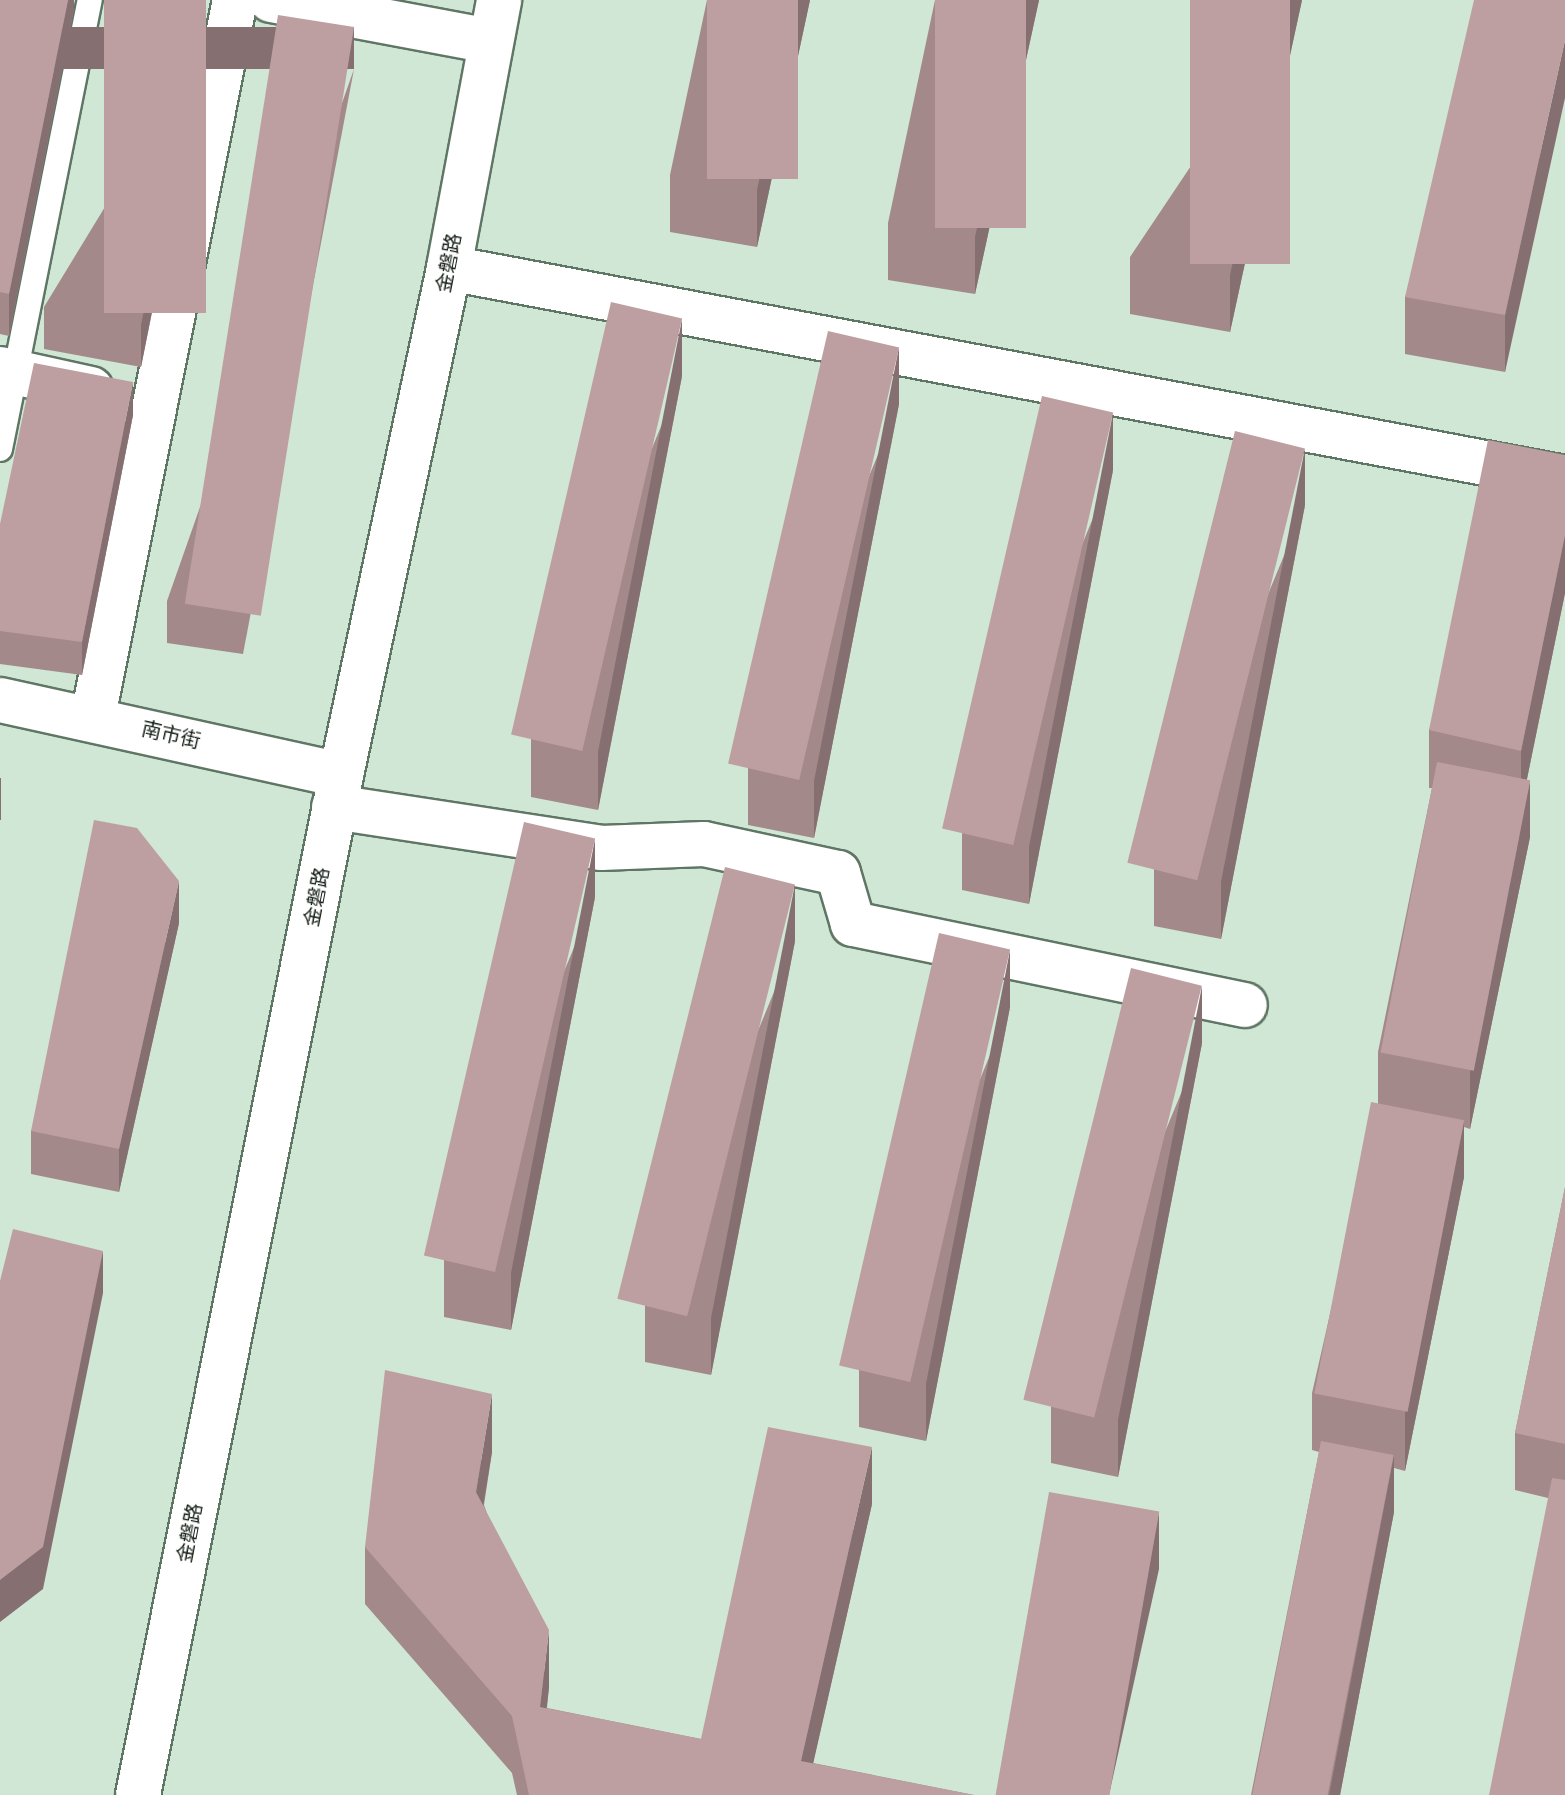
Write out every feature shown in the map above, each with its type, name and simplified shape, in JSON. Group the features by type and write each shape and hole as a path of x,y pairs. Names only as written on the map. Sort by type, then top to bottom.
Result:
{"street":[{"path":"93,717 235,0"},
{"path":"271,0 494,21"},
{"name":"金磐路","path":"138,1795 338,791 449,268 494,21"},
{"path":"449,268 1565,478"},
{"path":"8,370 155,403"},
{"name":"南市街","path":"0,700 93,717 338,791 601,848 719,847 838,873 853,924 1245,1005"}],"lane":[{"path":"0,449 8,370 90,0"}],"building":[{"path":"0,0 68,0 9,294 0,292"},
{"path":"104,0 206,0 206,313 104,313"},
{"path":"707,0 798,0 798,179 707,179"},
{"path":"935,0 1026,0 1026,228 935,228"},
{"path":"1190,0 1290,0 1290,264 1190,264"},
{"path":"1474,0 1565,0 1565,40 1505,315 1405,297"},
{"path":"278,15 354,27 261,616 185,604"},
{"path":"611,302 682,318 582,751 511,735"},
{"path":"828,331 899,347 799,780 728,764"},
{"path":"34,363 133,382 82,642 0,631 0,524"},
{"path":"1042,396 1113,412 1013,845 942,829"},
{"path":"1235,431 1305,448 1197,880 1127,863"},
{"path":"1488,440 1565,455 1565,535 1521,751 1429,730"},
{"path":"1437,762 1530,780 1474,1071 1381,1053"},
{"path":"94,820 137,828 179,881 119,1149 31,1131"},
{"path":"524,822 595,838 495,1272 424,1256"},
{"path":"725,867 795,884 687,1316 617,1299"},
{"path":"939,933 1010,949 910,1382 839,1366"},
{"path":"1131,968 1202,986 1094,1417 1023,1400"},
{"path":"1371,1102 1464,1120 1408,1412 1314,1394"},
{"path":"1565,1187 1565,1444 1515,1433"},
{"path":"13,1229 103,1251 43,1547 0,1580 0,1281"},
{"path":"385,1370 492,1394 476,1492 549,1630 540,1707 701,1739 768,1427 872,1447 801,1761 974,1795 529,1795 512,1716 365,1547"},
{"path":"1321,1441 1394,1455 1328,1795 1252,1795"},
{"path":"1552,1478 1565,1480 1565,1795 1489,1795"},
{"path":"1049,1492 1159,1511 1109,1795 996,1795"}]}
